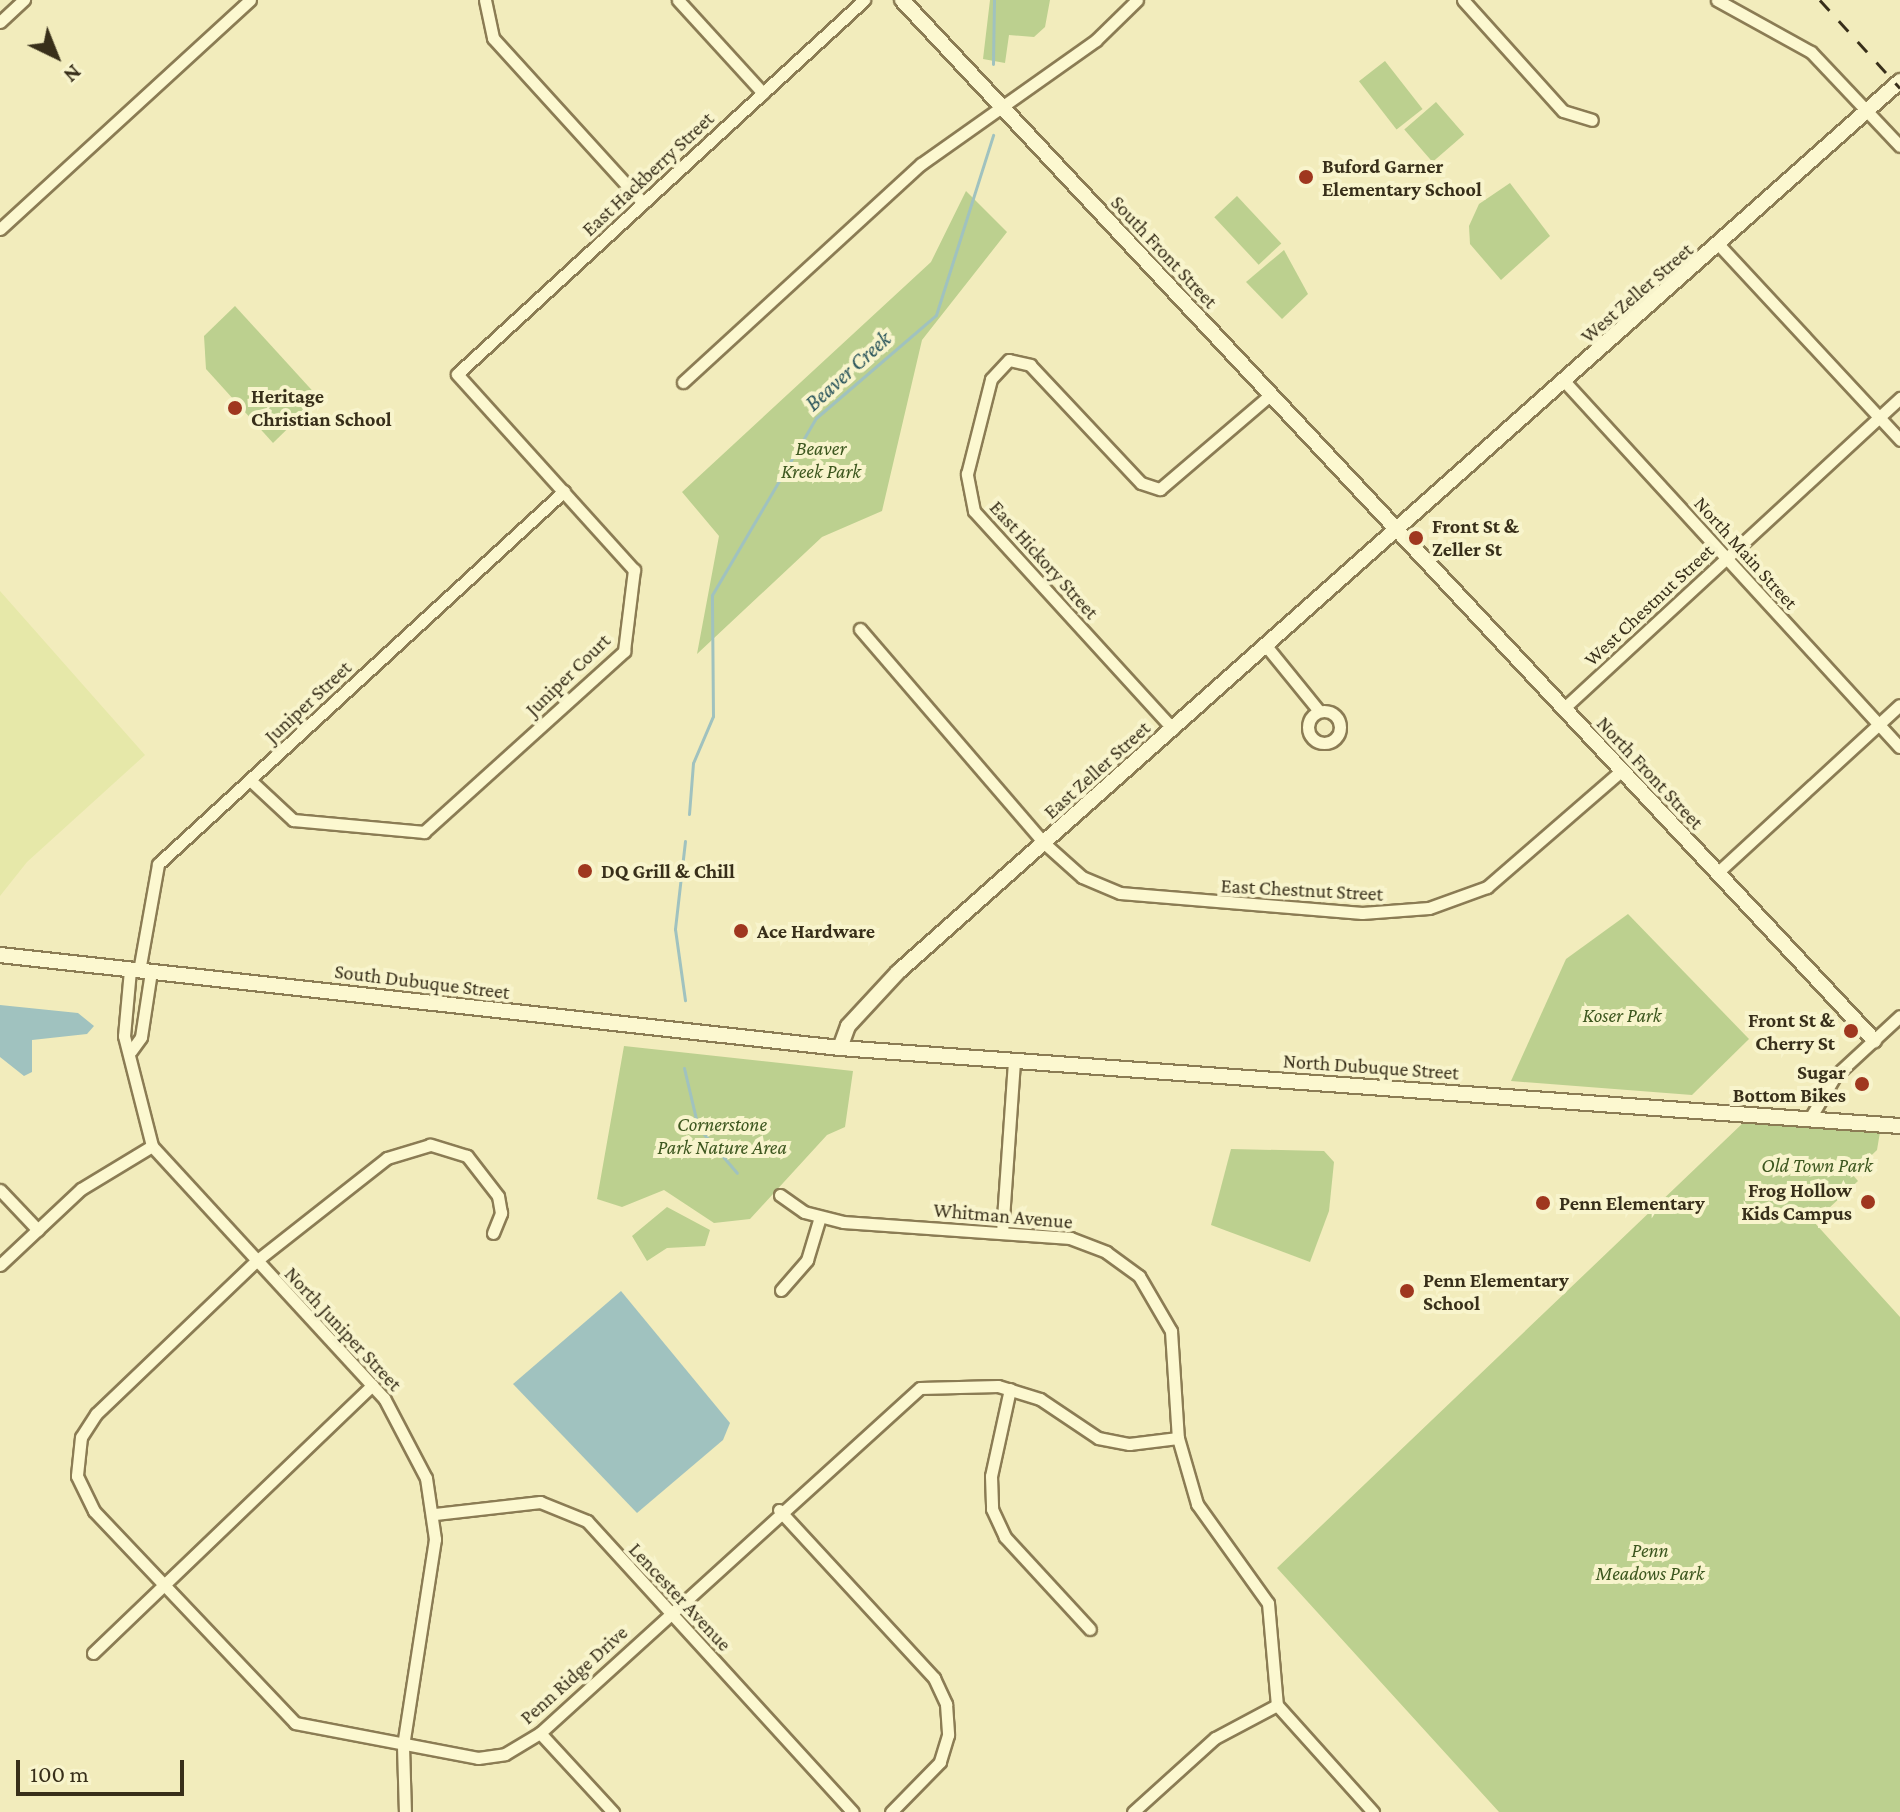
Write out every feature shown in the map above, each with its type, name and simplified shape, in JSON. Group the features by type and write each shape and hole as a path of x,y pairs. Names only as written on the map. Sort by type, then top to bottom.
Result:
{"street":[{"path":"0,22 24,0"},
{"path":"0,229 250,0"},
{"path":"485,0 493,38 643,203"},
{"path":"678,0 763,93"},
{"name":"East Hackberry Street","path":"457,374 864,0"},
{"name":"South Front Street","path":"902,0 1397,533"},
{"path":"683,382 921,164 1096,40 1137,0"},
{"path":"1463,0 1563,111 1592,120"},
{"path":"1717,0 1811,52 1900,146"},
{"name":"West Zeller Street","path":"1397,533 1720,246 1900,81"},
{"path":"1720,246 1900,440"},
{"name":"East Hickory Street","path":"1173,729 974,511 967,474 991,379 1009,360 1030,365 1141,483 1160,489 1269,396"},
{"name":"Juniper Court","path":"250,780 293,820 424,832 624,651 634,570 457,374"},
{"name":"North Main Street","path":"1565,382 1900,747"},
{"name":"West Chestnut Street","path":"1563,709 1900,398"},
{"name":"Juniper Street","path":"140,971 152,871 564,491"},
{"name":"East Zeller Street","path":"840,1048 848,1026 898,972 1397,533"},
{"name":"North Front Street","path":"1397,533 1874,1040"},
{"name":"East Chestnut Street","path":"860,629 1044,843 1082,877 1120,893 1404,913 1487,887 1621,771"},
{"path":"1267,647 1319,711"},
{"path":"1717,873 1900,705"},
{"name":"South Dubuque Street","path":"0,955 840,1048"},
{"name":"North Juniper Street","path":"131,1051 141,1037 140,971"},
{"name":"North Juniper Street","path":"140,971 124,1036 131,1051 136,1102 152,1146 372,1385 409,1436 435,1514 433,1568 403,1746 405,1812"},
{"path":"1809,1120 1835,1076 1900,1016"},
{"name":"North Dubuque Street","path":"840,1048 1900,1126"},
{"path":"1002,1233 1014,1062"},
{"name":"Penn Ridge Drive","path":"493,1233 501,1213 492,1181 467,1156 430,1145 387,1158 256,1261 81,1437 77,1476 94,1511 295,1723 478,1758 505,1754 540,1733 779,1510 910,1393 955,1383 1010,1389 1040,1399 1098,1438 1129,1444 1178,1438"},
{"path":"0,1265 81,1189 152,1146"},
{"path":"0,1190 38,1230"},
{"name":"Whitman Avenue","path":"780,1195 820,1217 1090,1244 1139,1276 1171,1331 1178,1438 1207,1525 1268,1603 1277,1705"},
{"path":"781,1290 807,1260 820,1217"},
{"path":"93,1653 372,1385"},
{"path":"1010,1389 991,1476 992,1509 1005,1537 1090,1629"},
{"name":"Lencester Avenue","path":"435,1514 540,1502 571,1511 670,1612 853,1812"},
{"path":"779,1510 934,1678 946,1704 948,1735 940,1762 891,1812"},
{"path":"1133,1812 1215,1738 1277,1705 1373,1812"},
{"path":"540,1733 613,1812"}],"green space":[{"path":"990,0 1050,0 1045,27 1034,37 1009,35 1005,63 983,59"},
{"path":"1385,61 1423,109 1397,129 1359,81"},
{"path":"1436,102 1464,134 1433,162 1404,130"},
{"path":"1510,183 1550,236 1501,280 1470,244 1469,226 1479,204"},
{"name":"Beaver Kreek Park","path":"966,191 1007,232 922,340 882,511 822,537 697,654 719,536 682,492 931,262"},
{"path":"1237,196 1281,244 1259,265 1214,217"},
{"path":"1284,250 1308,294 1282,319 1246,282"},
{"path":"235,306 319,398 273,443 206,369 204,336"},
{"path":"0,591 145,755 27,862 0,896"},
{"name":"Koser Park","path":"1628,914 1749,1039 1692,1095 1511,1081 1566,959"},
{"name":"Cornerstone Park Nature Area","path":"624,1046 853,1071 845,1127 827,1135 750,1219 714,1223 664,1190 622,1207 597,1199"},
{"name":"Penn Meadows Park","path":"1744,1122 1880,1132 1877,1150 1852,1174 1858,1181 1814,1222 1900,1317 1900,1812 1499,1812 1277,1568"},
{"path":"1231,1149 1324,1151 1334,1162 1329,1211 1310,1262 1211,1225"},
{"path":"667,1207 710,1230 705,1246 667,1248 647,1261 632,1236"}],"water":[{"path":"0,1005 78,1013 94,1026 87,1034 32,1040 32,1072 24,1076 0,1057"},
{"path":"621,1291 730,1423 723,1440 637,1513 513,1384"}],"waterway":[{"name":"Beaver Creek","path":"993,64 994,0"},
{"name":"Beaver Creek","path":"689,814 693,763 713,716 712,595 816,418 936,315 993,135"},
{"name":"Beaver Creek","path":"685,841 675,929 685,1000"},
{"name":"Beaver Creek","path":"684,1068 698,1127 737,1173"}],"railway":[{"path":"1820,0 1900,88"}],"place":[{"name":"Buford Garner Elementary School","path":"1306,177"},
{"name":"Heritage Christian School","path":"235,408"},
{"name":"Front St & Zeller St","path":"1416,538"},
{"name":"DQ Grill & Chill","path":"585,871"},
{"name":"Ace Hardware","path":"741,931"},
{"name":"Front St & Cherry St","path":"1851,1031"},
{"name":"Sugar Bottom Bikes","path":"1862,1084"},
{"name":"Frog Hollow Kids Campus","path":"1868,1202"},
{"name":"Penn Elementary","path":"1543,1203"},
{"name":"Penn Elementary School","path":"1407,1291"}],"park label":[{"name":"Old Town Park","path":"1817,1165"}]}
